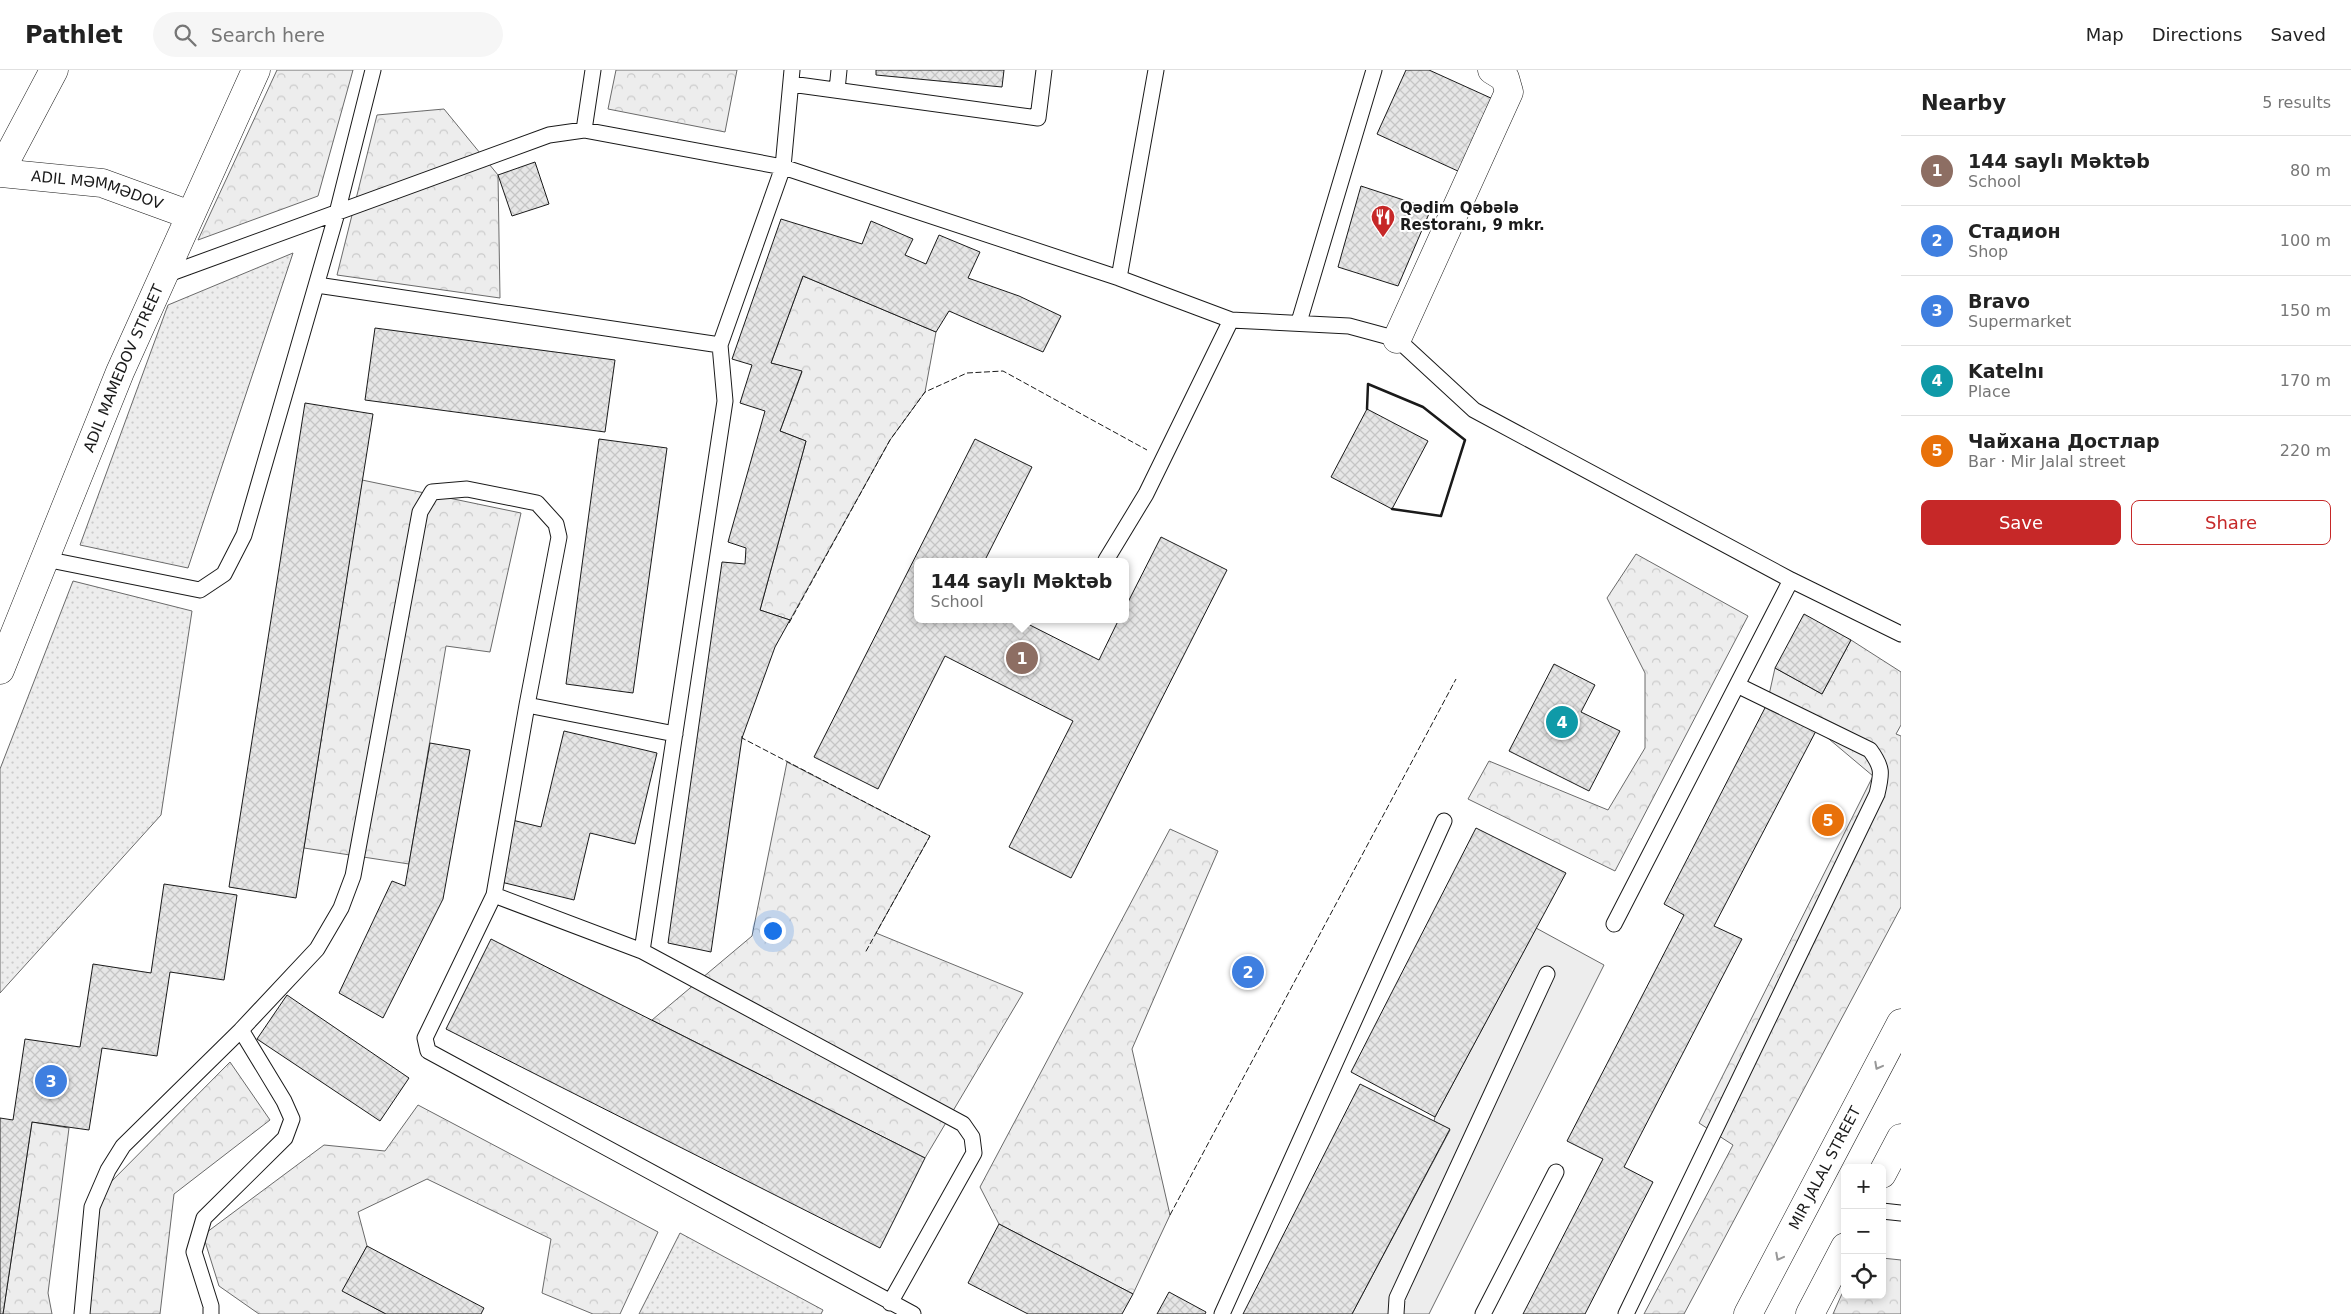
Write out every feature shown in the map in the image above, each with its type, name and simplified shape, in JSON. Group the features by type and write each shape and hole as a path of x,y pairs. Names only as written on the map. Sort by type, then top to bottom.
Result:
{"street":[{"path":"0,173 54,70"},
{"name":"ADIL MAMEDOV STREET","path":"0,670 120,372 256,70"},
{"path":"1397,339 1509,92 1505,78 1492,70"},
{"name":"ADIL MƏMMƏDOV","path":"0,173 102,182 190,215"},
{"name":"MIR JALAL STREET","path":"1748,1314 1901,1023"},
{"path":"1886,1166 1901,1138"},
{"path":"1810,1314 1841,1254"}],"lane":[{"path":"45,559 200,590 224,574 244,535 337,213 373,70"},
{"path":"584,130 594,70"},
{"path":"837,90 839,70"},
{"path":"642,951 725,401 720,346 783,167 791,77 837,90 1038,118 1044,70"},
{"path":"1119,278 1156,70"},
{"path":"1299,322 1374,70"},
{"path":"162,276 549,135 584,130 783,167 1119,278 1231,320 1349,326 1397,339 1474,410 1791,580 1901,634"},
{"path":"317,285 720,346"},
{"path":"1107,558 1146,494 1231,320"},
{"path":"82,1314 92,1207 108,1170 123,1146 240,1030 317,949 341,908 353,876 420,512 432,492 467,489 537,503 556,524 559,537 526,705 494,895 425,1038 428,1051 913,1314"},
{"path":"1614,924 1791,580"},
{"path":"1626,1314 1877,794 1882,773 1878,761 1870,750 1737,685"},
{"path":"526,705 675,734"},
{"path":"1222,1314 1444,822"},
{"path":"494,895 642,951 963,1124 972,1137 974,1153 890,1302"},
{"path":"1396,1314 1397,1298 1546,974"},
{"path":"211,1314 211,1306 194,1252 204,1218 286,1138 292,1119 284,1101 240,1030"},
{"path":"1483,1314 1556,1172"},
{"path":"1886,1212 1901,1214"}],"green space":[{"path":"277,70 353,70 318,196 198,240"},
{"path":"616,70 737,70 725,132 608,109"},
{"path":"444,109 498,175 500,298 337,275 377,115"},
{"path":"293,253 188,568 80,545 168,305"},
{"path":"803,276 936,332 925,392 890,440 790,620 760,610 806,441 780,431 802,372 771,363"},
{"path":"362,480 521,513 490,652 446,646 409,864 304,848"},
{"path":"1636,554 1748,616 1615,871 1468,799 1489,761 1608,810 1645,748 1645,673 1607,598"},
{"path":"73,581 192,611 161,815 0,993 0,769"},
{"path":"1851,640 1901,672 1901,725 1896,734 1901,736 1901,907 1684,1314 1644,1314 1733,1145 1699,1123 1873,776 1817,729 1767,704 1775,668 1822,694"},
{"path":"787,762 930,836 876,933 1023,993 925,1158 652,1020 752,936"},
{"path":"1170,829 1218,851 1132,1049 1170,1215 1133,1294 999,1224 980,1187"},
{"path":"230,1062 270,1120 174,1194 160,1314 87,1314 94,1199"},
{"path":"418,1105 658,1232 620,1314 593,1314 542,1293 551,1239 427,1179 358,1212 367,1246 343,1291 386,1314 259,1314 219,1286 203,1235 324,1145 385,1151"},
{"path":"32,1122 69,1128 48,1293 52,1314 3,1314"},
{"path":"680,1233 823,1310 821,1314 639,1314"},
{"path":"1886,1258 1901,1260 1901,1314 1833,1314 1841,1296 1841,1299 1886,1299"}],"shaded area":[{"path":"1536,928 1604,965 1429,1314 1352,1314 1450,1130 1434,1121 1435,1117"}],"building":[{"path":"876,70 1004,70 1002,87 876,75"},
{"path":"1406,70 1429,70 1493,99 1460,172 1377,134"},
{"path":"535,162 549,204 512,216 498,175"},
{"name":"Qədim Qəbələ Restoranı, 9 mkr.","path":"1361,186 1431,209 1398,286 1338,267"},
{"path":"781,219 862,244 871,221 913,239 905,255 926,264 939,235 980,252 968,278 1019,296 1061,316 1043,352 949,311 936,332 803,276 771,363 802,371 780,431 806,441 760,610 790,620 775,647 742,738 711,952 668,943 722,562 745,564 746,548 728,542 765,411 740,403 752,365 732,359"},
{"path":"375,328 615,360 605,432 365,400"},
{"path":"305,403 373,414 296,898 229,887"},
{"path":"1367,409 1428,441 1392,509 1331,477"},
{"path":"599,439 667,448 633,693 566,684"},
{"path":"975,439 1032,467 986,558 915,558"},
{"path":"1161,537 1227,570 1071,878 1009,847 1073,721 945,656 878,789 814,757 914,559 914,623 1026,623 1099,660 1117,623 1129,623 1129,600"},
{"path":"1804,614 1851,640 1822,694 1775,668"},
{"path":"1554,664 1595,685 1581,712 1620,731 1589,791 1509,751"},
{"path":"1767,704 1817,729 1714,926 1742,939 1624,1167 1653,1182 1585,1314 1523,1314 1603,1159 1567,1141 1684,915 1664,904"},
{"path":"564,731 657,753 635,844 590,833 574,900 497,881 512,820 541,827"},
{"path":"430,743 470,750 443,899 383,1018 339,993 392,881 405,886"},
{"path":"1476,828 1566,873 1435,1117 1351,1072"},
{"path":"164,884 237,895 224,980 170,972 157,1056 102,1048 89,1130 32,1122 3,1314 0,1314 0,1118 13,1120 25,1039 80,1047 93,964 151,973"},
{"path":"491,939 925,1158 880,1248 446,1029"},
{"path":"287,995 409,1078 380,1121 257,1039"},
{"path":"1360,1084 1450,1129 1352,1314 1243,1314"},
{"path":"999,1224 1133,1294 1122,1314 1028,1314 968,1283"},
{"path":"367,1246 484,1308 481,1314 386,1314 342,1291"},
{"path":"1169,1292 1206,1312 1205,1314 1157,1314"}],"fence":[{"path":"789,623 890,440 925,392 967,373 1003,371 1147,450"},
{"path":"1170,1215 1456,679"},
{"path":"742,736 742,738 930,836 865,953"}],"wall":[{"path":"1367,409 1368,384 1423,407 1465,440 1441,516 1392,509"}],"place":[{"name":"Qədim Qəbələ Restoranı, 9 mkr.","path":"1383,238"},
{"name":"144 saylı Məktəb","path":"1022,658"},
{"name":"Katelnı","path":"1562,722"},
{"name":"Чайхана Достлар","path":"1828,820"},
{"name":"Стадион","path":"1248,972"},
{"name":"Bravo","path":"51,1081"}]}
